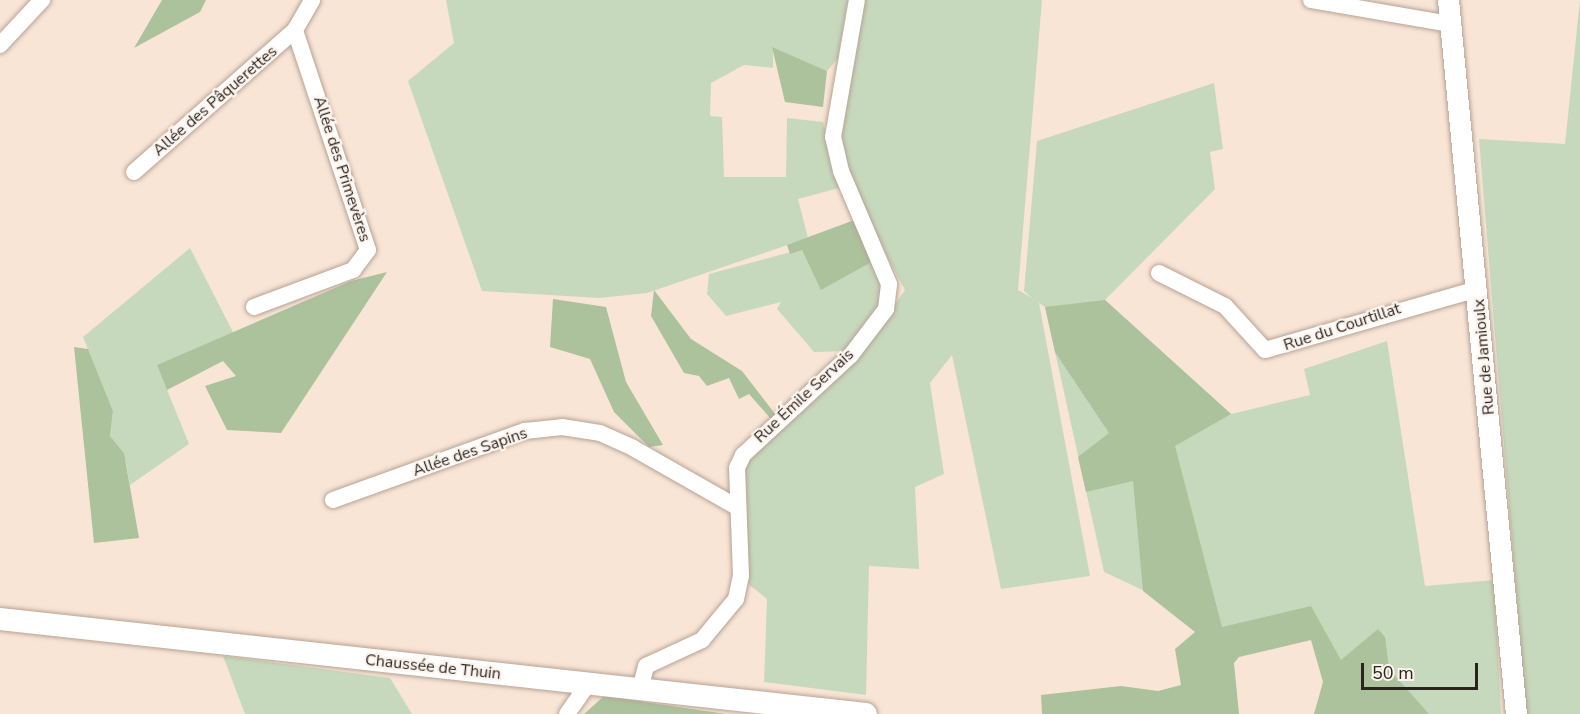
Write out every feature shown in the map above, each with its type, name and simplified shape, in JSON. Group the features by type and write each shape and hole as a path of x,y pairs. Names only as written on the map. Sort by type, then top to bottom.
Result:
{"main road":[{"name":"Chaussée de Thuin","path":"0,619 866,714"}],"street":[{"path":"0,45 42,0"},
{"path":"296,30 312,0"},
{"name":"Rue Émile Servais","path":"640,689 646,666 702,640 736,599 741,576 737,468 743,455 851,355 879,321 890,296 834,151 857,0"},
{"path":"1311,0 1450,24"},
{"name":"Rue de Jamioulx","path":"1448,0 1478,288 1516,714"},
{"name":"Allée des Pâquerettes","path":"134,172 296,30"},
{"name":"Allée des Primevères","path":"254,307 353,270 368,250 296,30"},
{"name":"Rue du Courtillat","path":"1159,273 1225,306 1265,350 1478,288"},
{"name":"Allée des Sapins","path":"333,500 525,431 562,427 600,434 633,448 737,507"},
{"path":"567,714 588,684"}],"green space":[{"path":"162,0 206,0 200,12 134,48"},
{"path":"446,0 848,0 838,58 827,71 773,48 773,68 744,65 711,83 710,116 722,117 724,177 786,177 787,118 823,122 839,188 798,199 808,238 647,293 599,298 482,291 408,81 454,43"},
{"path":"863,0 1042,0 1018,290 1032,298 1024,291 1037,141 1214,83 1223,149 1210,152 1215,189 1105,300 1231,414 1310,395 1304,369 1387,341 1425,586 1494,580 1501,714 1406,714 1335,669 1314,614 1222,627 1104,572 1045,307 1039,303 1090,576 1001,589 952,355 930,383 944,474 915,487 919,569 869,566 866,695 764,682 767,599 747,583 742,466 866,346 905,290 866,217 838,140"},
{"path":"1580,0 1580,714 1526,714 1479,139 1565,144"},
{"path":"772,47 827,71 823,107 785,102"},
{"path":"857,219 875,260 821,290 802,250 790,254 787,245"},
{"path":"190,248 234,334 157,365 189,444 130,485 124,453 110,436 113,411 83,337"},
{"path":"802,249 875,260 884,292 879,310 850,351 814,352 777,309 781,302 726,316 707,294 709,274"},
{"path":"387,272 281,433 227,430 205,386 236,376 223,361 167,390 157,365 351,281"},
{"path":"654,290 691,339 742,371 776,415 771,419 749,394 739,399 729,378 707,386 699,376 684,373 651,316"},
{"path":"553,299 606,307 626,382 663,445 649,447 614,412 590,359 550,347"},
{"path":"1105,300 1231,414 1175,446 1222,627 1311,606 1341,660 1378,629 1385,637 1389,669 1429,714 1314,714 1323,682 1311,640 1239,657 1234,663 1239,714 1042,714 1041,695 1121,686 1158,691 1181,685 1175,649 1195,632 1143,591 1133,481 1086,492 1078,457 1109,433 1055,352 1045,307"},
{"path":"74,347 88,349 113,411 110,436 124,453 139,538 94,543"},
{"path":"223,656 390,678 412,714 245,714"},
{"path":"604,696 726,714 584,714"}]}
